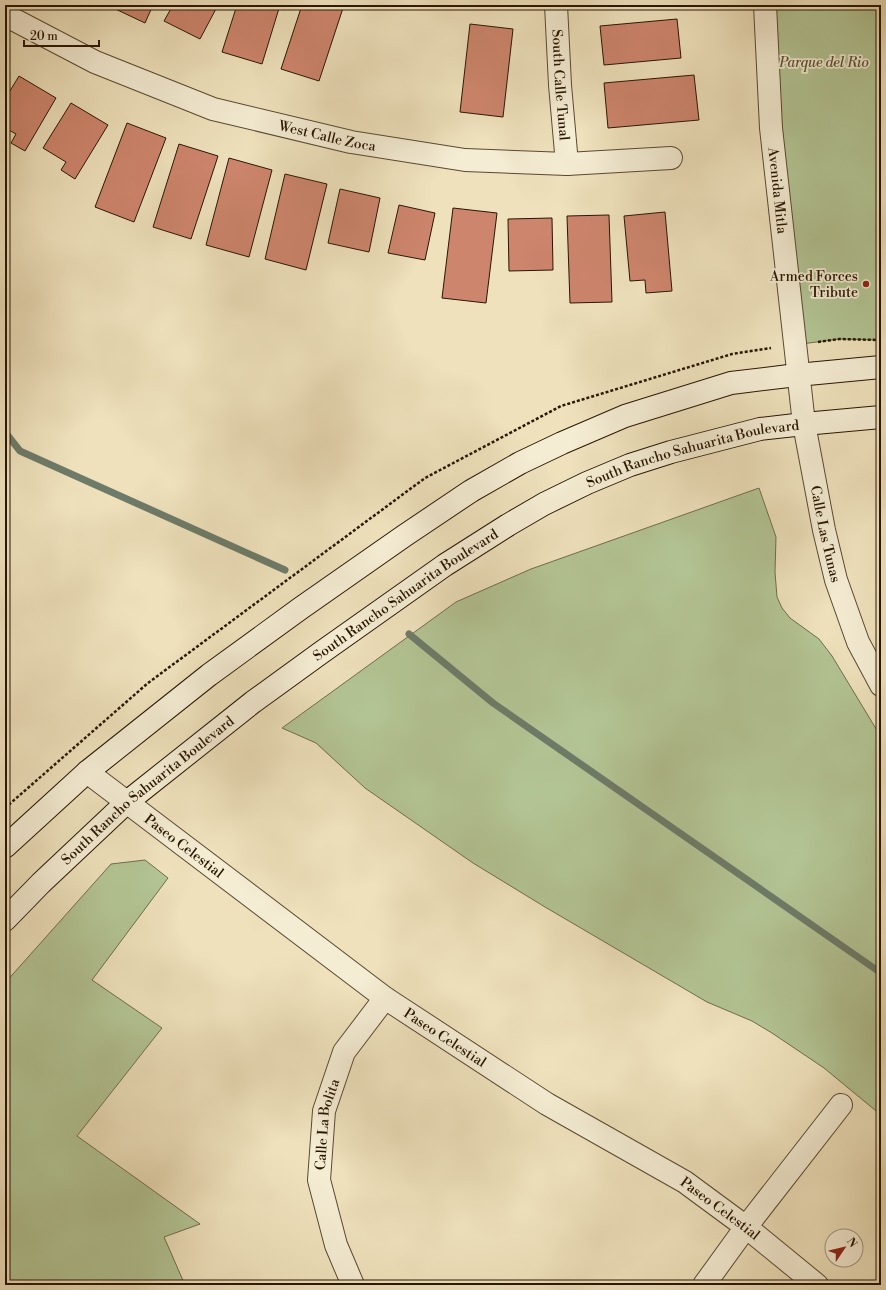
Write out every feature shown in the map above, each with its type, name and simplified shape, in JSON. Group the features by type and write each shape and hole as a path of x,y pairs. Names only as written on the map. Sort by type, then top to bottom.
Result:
{"street":[{"name":"South Calle Tunal","path":"556,5 560,85 567,164"},
{"name":"Avenida Mitla","path":"765,5 771,128 798,375"},
{"name":"West Calle Zoca","path":"5,15 95,62 213,108 350,142 465,160 567,164 671,158"},
{"path":"5,847 86,772 209,675 301,608 471,492 520,463 625,416 732,383 798,375 881,368"},
{"name":"Calle Las Tunas","path":"798,375 804,424 824,530 836,580 858,642 881,685"},
{"name":"South Rancho Sahuarita Boulevard","path":"5,920 41,883 127,802 252,702 445,566 508,524 587,483 622,468 671,452 760,429 881,417"},
{"name":"Paseo Celestial","path":"86,772 385,998 548,1104 685,1182 746,1227 816,1285"},
{"name":"Calle La Bolita","path":"353,1285 336,1245 319,1180 324,1111 344,1052 385,998"},
{"path":"704,1285 746,1227 841,1105"}],"green space":[{"name":"Parque del Rio","path":"765,5 881,5 881,340 839,339 794,345"},
{"path":"759,488 776,537 775,572 777,597 782,608 790,618 819,639 832,656 881,737 881,1115 824,1068 772,1033 752,1021 707,1002 473,863 365,788 316,743 282,728 456,602 531,569"},
{"path":"145,860 168,878 92,980 162,1028 77,1136 200,1224 164,1237 185,1285 5,1285 5,983 111,864"}],"building":[{"path":"109,5 153,5 145,23"},
{"path":"173,5 218,5 200,39 164,21"},
{"path":"237,5 280,5 262,64 222,52"},
{"path":"302,5 344,5 319,81 281,69"},
{"path":"599,5 684,5 684,7"},
{"path":"677,19 681,58 604,65 600,26"},
{"path":"470,24 513,29 503,117 460,112"},
{"path":"694,75 699,120 608,128 604,83"},
{"path":"19,76 56,98 25,151 11,143 16,134 5,128 5,99"},
{"path":"71,103 108,125 75,179 61,170 66,162 43,148"},
{"path":"127,123 166,138 134,222 95,207"},
{"path":"179,144 218,156 191,239 153,227"},
{"path":"229,158 272,170 249,257 206,245"},
{"path":"285,174 327,184 306,270 265,259"},
{"path":"340,189 380,198 369,252 328,243"},
{"path":"399,205 435,213 425,260 388,253"},
{"path":"453,208 497,213 486,303 442,298"},
{"path":"665,212 672,291 646,293 645,280 630,281 624,216"},
{"path":"609,215 612,302 570,303 567,216"},
{"path":"552,218 553,270 509,271 508,219"}],"waterway":[{"path":"5,432 20,451 285,570"},
{"path":"409,634 493,703 881,973"}],"place":[{"name":"Armed Forces Tribute","path":"866,284"}]}
